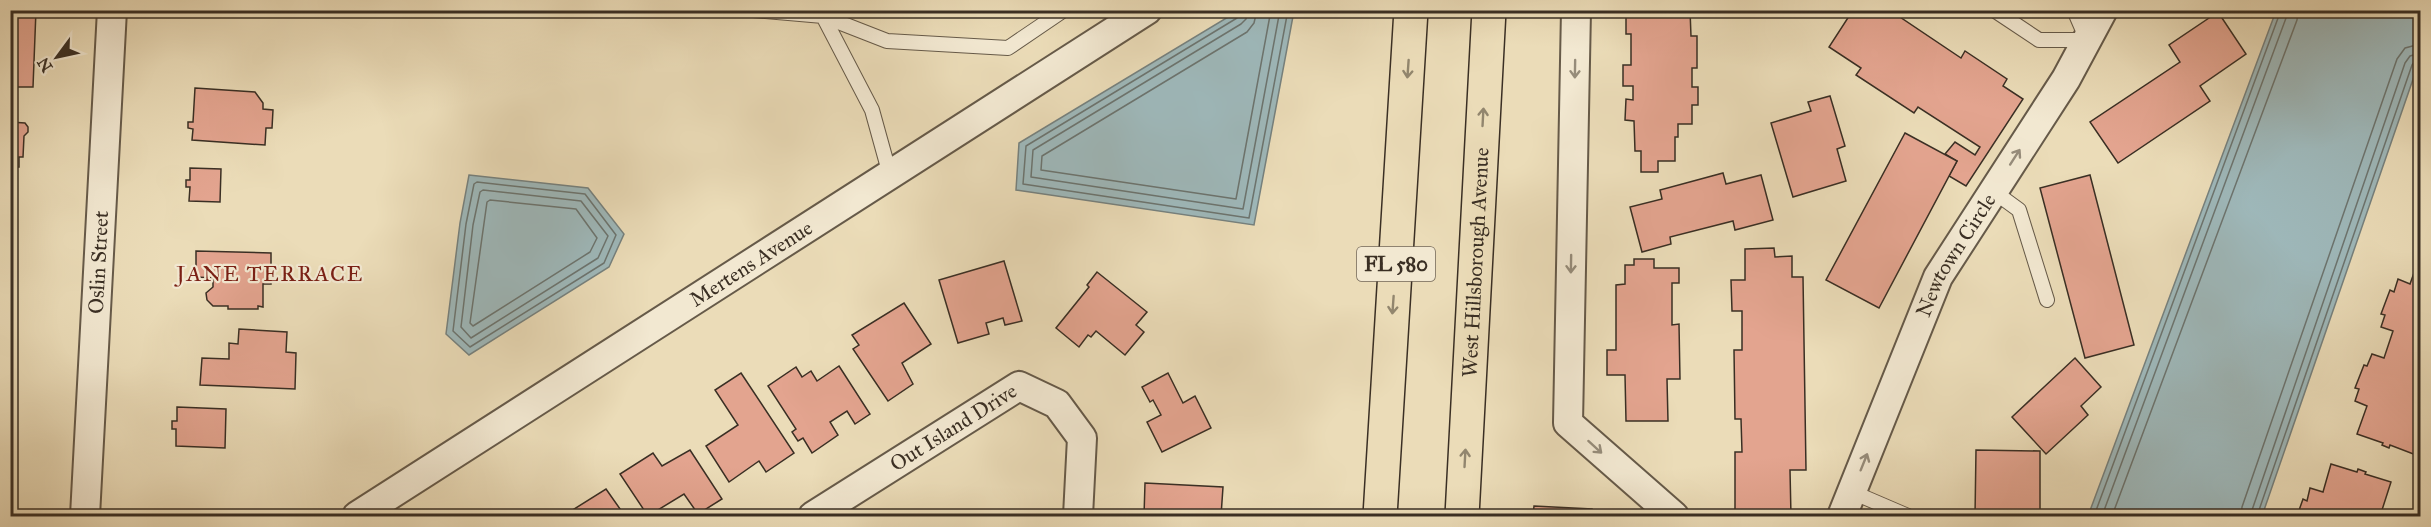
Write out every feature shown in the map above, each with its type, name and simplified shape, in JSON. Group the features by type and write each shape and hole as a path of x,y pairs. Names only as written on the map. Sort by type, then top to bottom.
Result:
{"main road":[{"name":"FL 580","path":"1380,516 1412,10"},
{"name":"West Hillsborough Avenue","path":"1462,516 1489,10"}],"street":[{"name":"Oslin Street","path":"85,516 112,10"},
{"name":"Mertens Avenue","path":"357,516 1147,10"},
{"path":"1576,10 1568,423 1674,516"},
{"name":"Newtown Circle","path":"1847,504 1938,277 2066,80 2103,10"},
{"name":"Out Island Drive","path":"813,516 1019,386 1057,404 1082,438 1078,516"}],"lane":[{"path":"753,10 823,13 887,41 1008,48 1064,10"},
{"path":"1994,10 2038,40 2087,40 2074,10"},
{"path":"823,13 872,110 890,175"},
{"path":"1993,191 2019,210 2047,300"},
{"path":"1847,504 1908,516"}],"water":[{"path":"1238,11 1294,11 1254,225 1016,190 1019,143"},
{"path":"2276,11 2420,11 2420,59 2262,516 2088,516"},
{"path":"469,175 588,188 624,234 609,267 469,355 446,334 460,223"}],"building":[{"path":"10,10 36,10 33,87 10,87"},
{"path":"1622,10 1690,10 1691,36 1697,36 1697,68 1692,68 1692,87 1698,87 1698,105 1692,105 1692,124 1678,124 1678,137 1675,137 1675,161 1658,161 1658,172 1641,172 1641,151 1635,151 1634,121 1625,120 1626,99 1633,100 1633,86 1623,86 1623,65 1631,65 1631,34 1626,34 1626,14 1622,13"},
{"path":"1853,10 1900,10 1897,15 1961,58 1965,51 2007,79 2003,86 2023,99 1966,186 1949,176 1957,161 1945,154 1955,142 1975,155 1980,147 1918,107 1914,113 1856,75 1861,68 1829,47"},
{"path":"2218,12 2246,54 2200,86 2210,101 2118,163 2090,122 2180,62 2169,45"},
{"path":"195,88 255,92 263,103 263,109 273,110 272,128 266,128 265,145 192,140 193,129 188,128 188,122 193,122"},
{"path":"1830,96 1845,146 1837,149 1846,181 1793,197 1771,123 1811,111 1808,102"},
{"path":"10,122 25,123 28,127 28,132 24,136 23,157 19,157 19,167 10,167"},
{"path":"1905,133 1957,161 1879,308 1826,280"},
{"path":"190,168 221,169 220,202 189,201 190,187 186,187 186,180 190,180"},
{"path":"1723,173 1726,184 1761,175 1773,220 1735,230 1733,221 1670,237 1671,244 1642,252 1630,207 1662,199 1660,190"},
{"path":"2090,175 2134,345 2085,358 2040,188"},
{"path":"1774,248 1775,257 1792,256 1792,277 1803,277 1806,470 1790,470 1791,516 1735,516 1735,452 1742,452 1741,419 1735,419 1734,350 1742,350 1742,311 1732,311 1731,280 1745,280 1745,249"},
{"path":"196,251 271,253 271,284 263,284 263,307 228,309 228,306 213,306 207,300 206,293 213,287 213,278 196,277"},
{"path":"2420,256 2420,441 2416,455 2390,445 2389,448 2382,445 2383,443 2357,434 2367,406 2355,401 2359,389 2355,388 2364,365 2367,366 2372,354 2384,358 2393,331 2381,327 2385,315 2381,314 2390,290 2394,292 2398,279 2410,284"},
{"path":"1634,259 1654,259 1654,268 1679,268 1679,283 1672,283 1672,325 1679,324 1680,379 1667,379 1668,421 1626,421 1625,375 1607,375 1607,350 1616,350 1616,285 1625,284 1625,265 1634,265"},
{"path":"1004,261 1022,321 1005,325 1003,318 986,323 989,334 958,343 939,280"},
{"path":"1097,272 1147,312 1136,325 1144,332 1125,355 1096,331 1091,337 1088,335 1079,347 1056,328 1089,287 1087,285"},
{"path":"904,303 931,344 902,363 913,384 888,401 853,349 859,345 852,335"},
{"path":"239,329 287,332 286,352 296,353 295,389 200,385 202,358 229,359 229,343 238,344"},
{"path":"10,342 14,342 14,376 10,376"},
{"path":"2075,358 2101,387 2081,406 2088,415 2046,454 2012,417"},
{"path":"839,366 870,414 855,424 847,411 830,422 838,435 812,453 803,438 798,441 792,432 796,429 768,386 796,367 802,377 811,371 817,381"},
{"path":"741,373 794,453 766,472 759,461 729,482 706,446 738,425 715,390"},
{"path":"1168,373 1183,403 1195,396 1211,428 1162,452 1147,422 1161,415 1153,400 1150,402 1142,387"},
{"path":"177,407 226,409 225,448 176,446 176,429 172,429 172,421 177,421"},
{"path":"690,450 722,499 698,514 684,494 648,516 620,474 653,453 662,466"},
{"path":"1976,450 2040,451 2040,516 1975,516"},
{"path":"2331,464 2357,472 2358,469 2366,472 2365,474 2391,482 2382,510 2394,514 2393,516 2297,516 2303,499 2307,501 2310,488 2323,492"},
{"path":"1145,483 1223,487 1221,516 1144,516"},
{"path":"606,489 625,516 563,516"},
{"path":"1534,506 1592,509 1591,516 1533,516"}],"district":[{"name":"JANE TERRACE","path":"270,273"}]}
